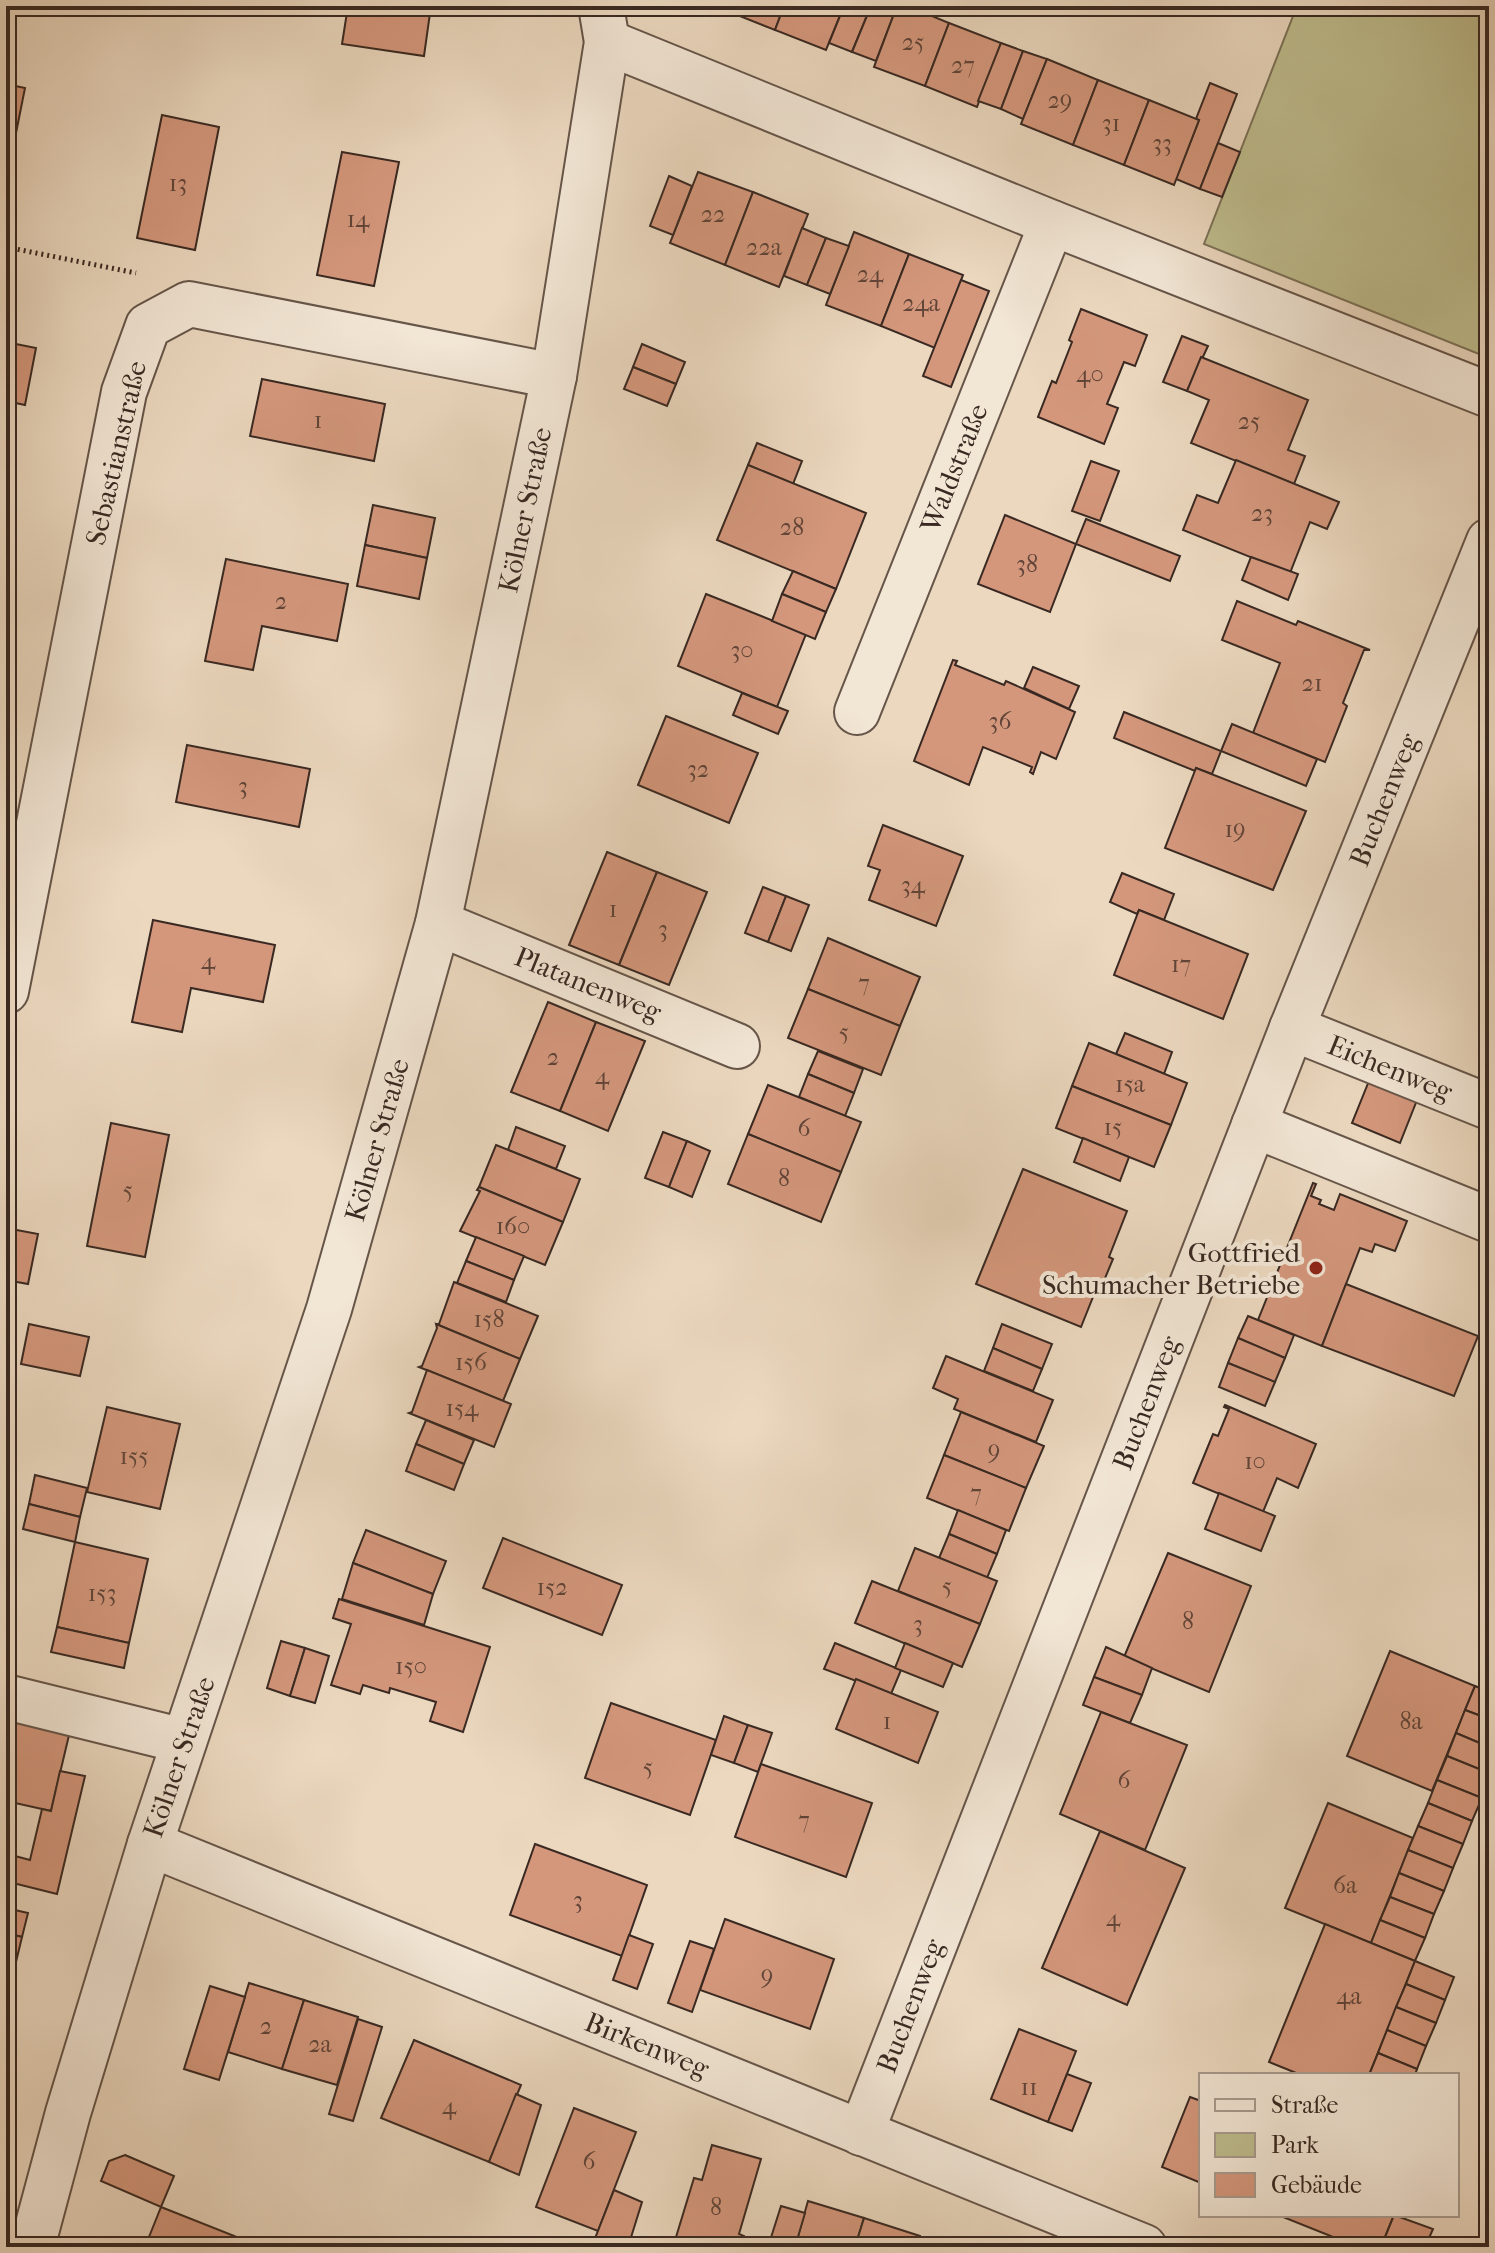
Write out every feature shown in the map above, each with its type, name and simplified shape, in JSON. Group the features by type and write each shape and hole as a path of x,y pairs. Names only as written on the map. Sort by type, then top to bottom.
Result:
{"street":[{"path":"604,24 1052,223 1489,395"},
{"name":"Kölner Straße","path":"32,2247 68,2113 150,1844 329,1309 438,923 554,376 604,24"},
{"name":"Waldstraße","path":"857,712 1052,223"},
{"path":"189,304 554,376"},
{"name":"Sebastianstraße","path":"6,991 124,392 148,326 189,304"},
{"name":"Buchenweg","path":"861,2133 1292,1028 1489,541"},
{"name":"Platanenweg","path":"438,923 737,1046"},
{"name":"Eichenweg","path":"1292,1028 1489,1107"},
{"path":"1254,1125 1489,1220"},
{"path":"6,1697 184,1741"},
{"name":"Birkenweg","path":"150,1844 1144,2247"}],"path":[{"path":"6,247 137,274 189,304"}],"green space":[{"path":"1297,6 1489,6 1489,358 1204,244"}],"building":[{"path":"348,6 431,6 424,56 342,44"},
{"path":"723,6 784,6 775,30 722,9"},
{"path":"784,6 844,6 826,50 775,30"},
{"path":"844,6 871,6 852,52 829,43"},
{"path":"871,6 897,6 876,61 852,52"},
{"path":"897,6 908,6 949,23 925,86 874,67"},
{"path":"949,23 1001,43 977,107 925,86"},
{"path":"1001,43 1023,51 1001,109 978,101"},
{"path":"1023,51 1047,59 1023,119 1001,109"},
{"path":"1047,59 1098,80 1073,145 1021,124"},
{"path":"1098,80 1149,100 1124,165 1073,145"},
{"path":"1210,83 1237,94 1200,189 1176,179"},
{"path":"6,84 25,88 6,183"},
{"path":"1149,100 1199,120 1174,185 1124,165"},
{"path":"162,115 219,127 195,250 137,238"},
{"path":"1218,143 1240,152 1222,197 1200,189"},
{"path":"342,152 399,162 374,286 317,275"},
{"path":"698,172 753,192 725,265 670,243"},
{"path":"669,176 692,186 673,235 650,226"},
{"path":"753,192 808,214 779,287 725,265"},
{"path":"802,228 826,238 807,285 784,276"},
{"path":"854,232 909,254 881,326 826,305"},
{"path":"826,238 849,246 830,294 807,285"},
{"path":"909,254 963,275 935,348 881,326"},
{"path":"961,280 989,291 951,387 923,376"},
{"path":"1081,309 1147,335 1135,366 1124,362 1107,404 1118,408 1104,444 1038,417 1052,381 1056,383"},
{"path":"1182,336 1208,346 1187,391 1163,382"},
{"path":"6,342 36,348 25,405 6,401"},
{"path":"642,344 685,362 676,384 633,367"},
{"path":"1201,357 1308,400 1288,450 1305,456 1294,484 1191,443 1209,400 1187,391"},
{"path":"633,367 676,384 667,406 624,389"},
{"path":"262,379 385,404 374,461 250,436"},
{"path":"757,443 802,461 793,484 748,465"},
{"path":"1236,460 1339,502 1327,529 1310,522 1290,573 1183,530 1197,495 1218,503"},
{"path":"1091,461 1119,471 1100,521 1072,511"},
{"path":"748,465 866,513 836,589 717,540"},
{"path":"373,505 435,518 427,558 365,545"},
{"path":"1005,515 1076,544 1050,612 978,584"},
{"path":"1086,519 1180,556 1170,581 1076,544"},
{"path":"365,545 427,558 419,599 357,586"},
{"path":"1251,557 1298,574 1288,600 1242,580"},
{"path":"226,559 348,584 337,641 262,626 253,670 205,661"},
{"path":"793,571 836,589 826,612 782,594"},
{"path":"706,594 806,634 777,707 678,666"},
{"path":"782,594 826,612 815,639 772,621"},
{"path":"1237,601 1370,650 1364,650 1343,703 1347,706 1325,762 1253,733 1280,663 1222,640"},
{"path":"953,660 957,661 955,665 1004,685 1006,681 1075,712 1056,759 1041,752 1033,774 1030,772 1032,767 983,747 969,785 914,761"},
{"path":"1033,667 1079,686 1069,709 1024,688"},
{"path":"742,693 788,711 778,734 733,715"},
{"path":"1124,712 1221,751 1212,774 1196,768 1195,771 1114,738"},
{"path":"666,716 758,753 729,823 638,785"},
{"path":"1232,724 1317,759 1306,786 1221,751"},
{"path":"187,745 310,769 299,827 176,802"},
{"path":"1196,768 1306,811 1273,890 1165,848"},
{"path":"1489,822 1489,845 1481,841"},
{"path":"883,825 963,856 936,926 869,900 880,870 868,866"},
{"path":"607,852 657,872 619,965 569,945"},
{"path":"657,872 707,892 669,985 619,965"},
{"path":"1122,873 1174,894 1164,920 1139,910 1137,914 1110,902"},
{"path":"763,887 786,896 768,942 745,933"},
{"path":"786,896 809,905 791,951 768,942"},
{"path":"1139,910 1248,954 1223,1019 1114,975"},
{"path":"153,920 275,945 263,1002 191,988 182,1032 132,1022"},
{"path":"828,938 920,977 900,1026 808,989"},
{"path":"808,989 900,1026 881,1075 788,1038"},
{"path":"548,1002 596,1022 560,1111 511,1092"},
{"path":"596,1022 645,1041 608,1131 560,1111"},
{"path":"1125,1033 1172,1052 1164,1074 1116,1054"},
{"path":"1089,1043 1187,1083 1171,1125 1072,1086"},
{"path":"818,1051 863,1069 854,1093 808,1074"},
{"path":"808,1074 854,1093 845,1116 799,1097"},
{"path":"1371,1076 1419,1095 1400,1143 1352,1123"},
{"path":"768,1085 861,1122 841,1172 748,1134"},
{"path":"1072,1086 1171,1125 1154,1167 1056,1128"},
{"path":"111,1123 169,1135 145,1257 87,1246"},
{"path":"516,1127 565,1146 556,1169 508,1150"},
{"path":"663,1132 687,1141 669,1187 645,1178"},
{"path":"748,1134 841,1172 821,1222 728,1184"},
{"path":"1083,1138 1129,1157 1120,1181 1074,1162"},
{"path":"687,1141 710,1151 692,1197 669,1187"},
{"path":"496,1145 580,1179 563,1222 479,1187"},
{"path":"1023,1169 1127,1211 1109,1257 1113,1259 1103,1283 1099,1282 1081,1327 976,1284"},
{"name":"Gottfried Schumacher Betriebe","path":"1313,1183 1316,1184 1311,1196 1321,1200 1319,1204 1334,1210 1340,1194 1407,1221 1395,1251 1375,1244 1372,1252 1360,1248 1322,1346 1258,1320"},
{"path":"479,1187 563,1222 545,1265 460,1231 480,1191 477,1190"},
{"path":"6,1228 38,1234 28,1284 6,1280"},
{"path":"476,1237 524,1256 514,1280 466,1261"},
{"path":"466,1261 514,1280 506,1302 457,1283"},
{"path":"454,1282 538,1316 520,1359 436,1324 439,1324"},
{"path":"1346,1284 1478,1336 1454,1396 1322,1346"},
{"path":"1248,1316 1294,1335 1285,1358 1238,1338"},
{"path":"29,1324 89,1337 80,1376 21,1364"},
{"path":"436,1324 520,1359 503,1401 419,1367 422,1366"},
{"path":"1002,1324 1052,1344 1042,1369 993,1348"},
{"path":"1238,1338 1285,1358 1275,1382 1228,1363"},
{"path":"993,1348 1042,1369 1033,1391 984,1371"},
{"path":"946,1356 1053,1400 1036,1442 954,1409 958,1399 933,1388"},
{"path":"1228,1363 1275,1382 1265,1406 1219,1387"},
{"path":"427,1370 511,1404 494,1447 409,1413"},
{"path":"1225,1405 1316,1444 1298,1488 1277,1478 1263,1512 1193,1483 1213,1434 1218,1436 1229,1409"},
{"path":"107,1407 180,1424 160,1509 87,1492"},
{"path":"961,1412 1044,1446 1026,1488 944,1455"},
{"path":"426,1420 474,1440 464,1464 416,1444"},
{"path":"416,1444 464,1464 454,1490 406,1471"},
{"path":"944,1455 1026,1488 1009,1531 927,1498"},
{"path":"35,1475 87,1488 80,1517 29,1504"},
{"path":"1219,1493 1275,1516 1261,1551 1205,1529"},
{"path":"29,1504 80,1517 75,1542 23,1529"},
{"path":"958,1510 1006,1530 997,1554 949,1534"},
{"path":"366,1530 446,1561 433,1594 353,1563"},
{"path":"949,1534 997,1554 987,1578 939,1558"},
{"path":"503,1538 622,1585 602,1635 483,1588"},
{"path":"75,1542 148,1559 129,1643 57,1627"},
{"path":"915,1548 997,1581 980,1624 898,1591"},
{"path":"1168,1553 1251,1586 1209,1692 1124,1657"},
{"path":"353,1563 433,1594 424,1625 342,1599"},
{"path":"872,1581 980,1624 962,1667 855,1623"},
{"path":"339,1599 490,1647 463,1732 430,1721 436,1702 390,1688 389,1693 363,1685 360,1694 331,1685 351,1624 333,1618"},
{"path":"57,1627 129,1643 124,1668 51,1652"},
{"path":"281,1641 305,1648 290,1696 267,1688"},
{"path":"835,1643 901,1670 891,1694 824,1669"},
{"path":"905,1643 953,1663 943,1687 895,1668"},
{"path":"1106,1647 1152,1668 1142,1695 1094,1677"},
{"path":"305,1648 329,1656 315,1703 290,1696"},
{"path":"1390,1651 1475,1686 1432,1791 1347,1756"},
{"path":"1094,1677 1142,1695 1130,1723 1083,1705"},
{"path":"856,1679 938,1712 918,1763 836,1729"},
{"path":"1475,1686 1489,1692 1489,1719 1465,1710"},
{"path":"611,1703 716,1740 690,1815 585,1778"},
{"path":"1465,1710 1489,1719 1489,1747 1456,1733"},
{"path":"1101,1712 1187,1745 1145,1850 1060,1814"},
{"path":"724,1716 748,1725 734,1763 711,1755"},
{"path":"14,1718 70,1731 51,1811 6,1801 6,1720 12,1722"},
{"path":"748,1725 772,1733 758,1772 734,1763"},
{"path":"1456,1733 1489,1747 1489,1773 1447,1756"},
{"path":"1447,1756 1489,1773 1482,1798 1437,1780"},
{"path":"761,1764 872,1803 846,1877 735,1837"},
{"path":"60,1771 85,1776 57,1894 9,1882 15,1856 30,1860 42,1809 51,1811"},
{"path":"1437,1780 1482,1798 1472,1821 1428,1803"},
{"path":"1328,1803 1413,1838 1371,1943 1285,1908"},
{"path":"1428,1803 1472,1821 1463,1844 1418,1826"},
{"path":"1418,1826 1463,1844 1453,1868 1408,1850"},
{"path":"1100,1831 1185,1868 1127,2005 1042,1968"},
{"path":"535,1844 647,1885 622,1956 510,1915"},
{"path":"1408,1850 1453,1868 1444,1891 1399,1873"},
{"path":"1399,1873 1444,1891 1434,1914 1390,1897"},
{"path":"1390,1897 1434,1914 1425,1938 1380,1920"},
{"path":"6,1908 28,1913 22,1937 6,1933"},
{"path":"725,1919 834,1959 810,2029 700,1990"},
{"path":"1380,1920 1425,1938 1415,1961 1371,1943"},
{"path":"1325,1924 1415,1961 1370,2073 1296,2073 1269,2062"},
{"path":"6,1933 22,1937 16,1962 6,1959"},
{"path":"629,1935 653,1944 637,1989 613,1980"},
{"path":"690,1941 714,1949 692,2012 668,2003"},
{"path":"1415,1961 1454,1977 1445,2000 1406,1984"},
{"path":"249,1983 304,2000 282,2069 228,2052"},
{"path":"1406,1984 1445,2000 1436,2023 1396,2007"},
{"path":"210,1986 245,1997 219,2080 184,2069"},
{"path":"304,2000 358,2017 337,2085 282,2069"},
{"path":"1396,2007 1436,2023 1426,2046 1387,2030"},
{"path":"358,2019 382,2027 353,2121 329,2114"},
{"path":"1019,2029 1076,2051 1048,2122 991,2099"},
{"path":"1387,2030 1426,2046 1417,2069 1378,2053"},
{"path":"414,2040 521,2085 489,2162 381,2118"},
{"path":"1378,2053 1417,2069 1416,2073 1370,2073"},
{"path":"1067,2074 1091,2083 1072,2131 1048,2122"},
{"path":"516,2094 541,2105 519,2175 489,2162"},
{"path":"1190,2097 1199,2100 1199,2182 1162,2167"},
{"path":"574,2108 636,2132 598,2231 536,2207"},
{"path":"712,2145 761,2159 739,2234 744,2236 741,2247 673,2247 694,2178 702,2180"},
{"path":"125,2155 174,2176 161,2207 101,2181 109,2161"},
{"path":"614,2190 642,2202 628,2247 610,2247 594,2241"},
{"path":"808,2201 864,2218 855,2247 795,2247"},
{"path":"781,2206 805,2213 795,2247 768,2247"},
{"path":"161,2207 252,2243 250,2247 145,2247"},
{"path":"1283,2217 1393,2217 1381,2247 1358,2247"},
{"path":"1393,2217 1433,2229 1425,2247 1381,2247"},
{"path":"864,2218 920,2236 917,2247 855,2247"}],"place":[{"name":"Gottfried Schumacher Betriebe","path":"1316,1268"}]}
